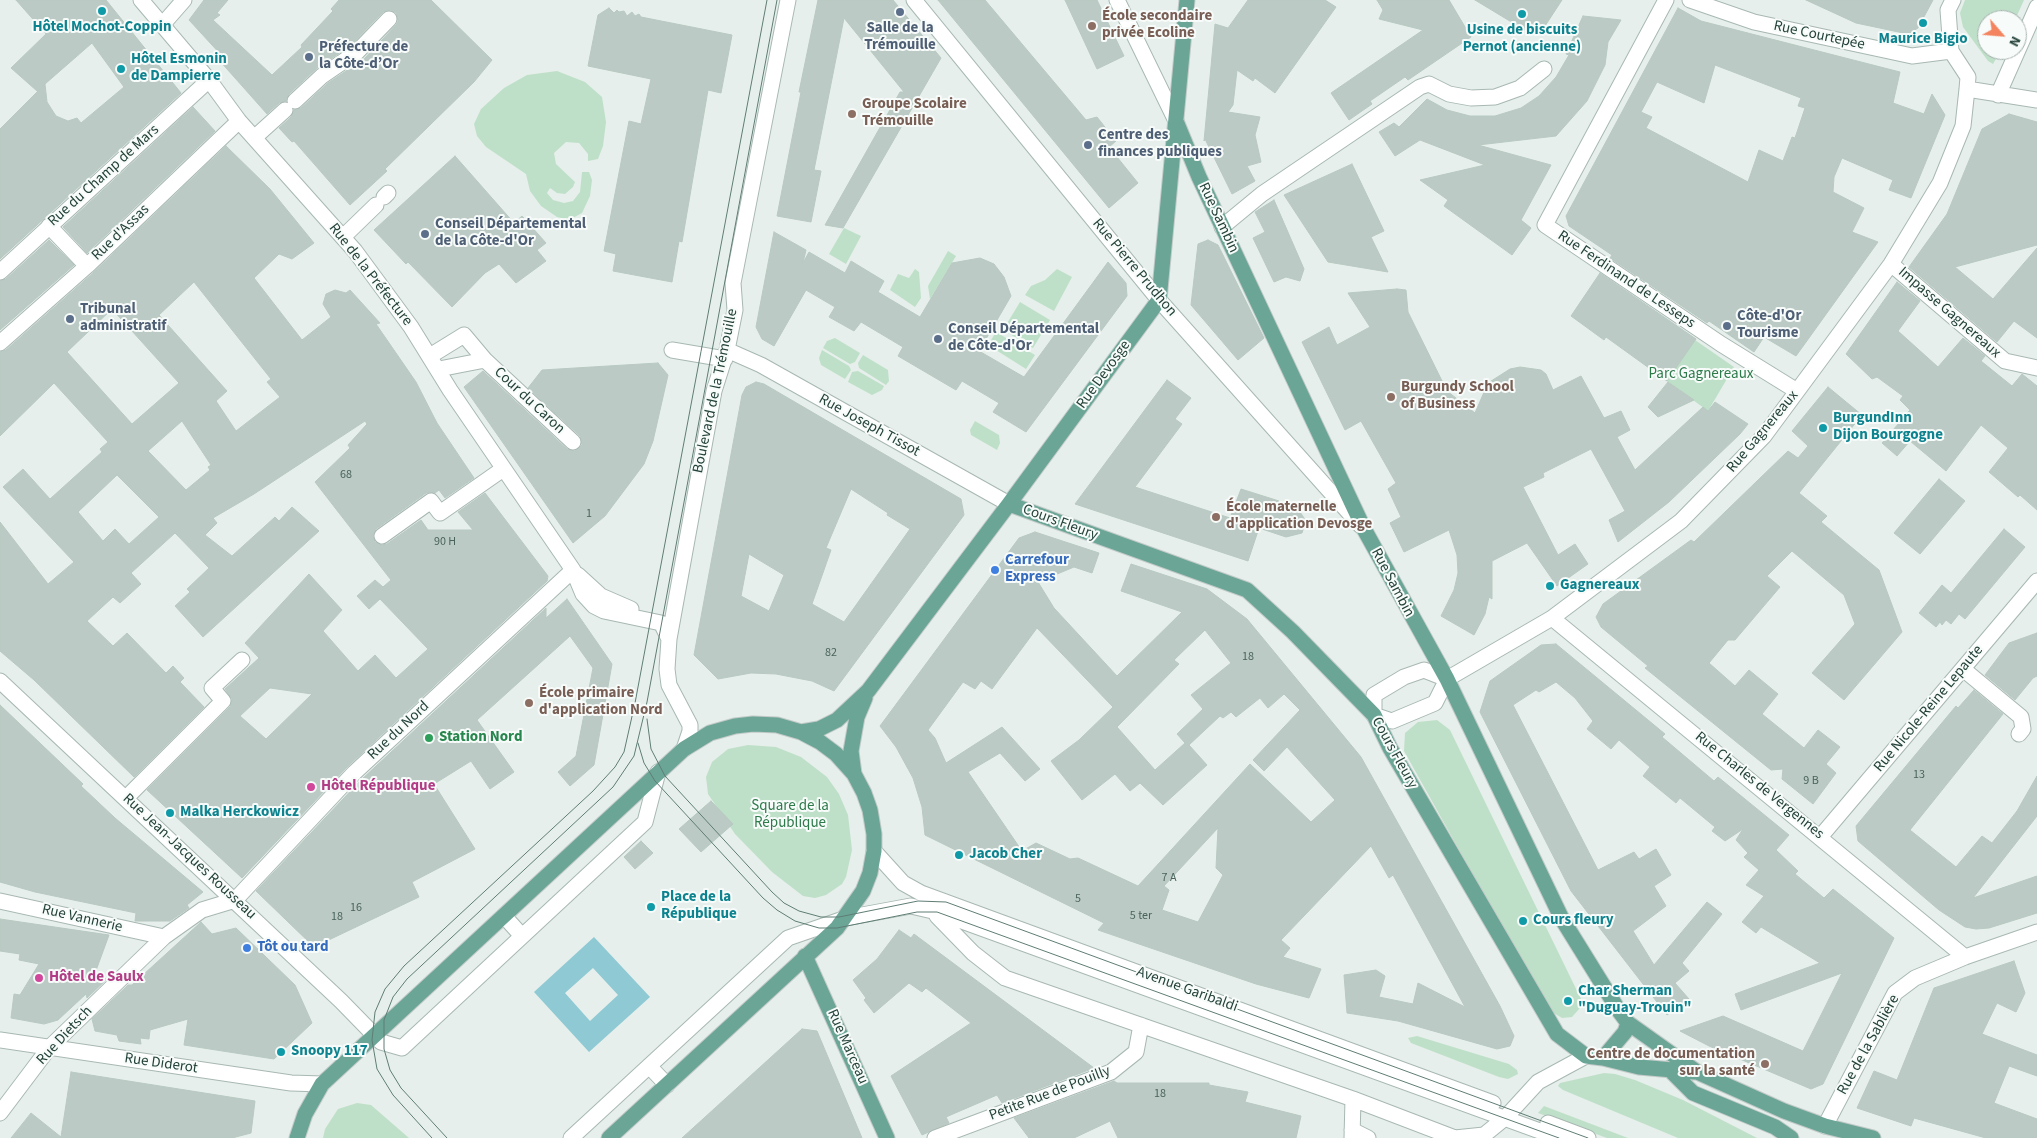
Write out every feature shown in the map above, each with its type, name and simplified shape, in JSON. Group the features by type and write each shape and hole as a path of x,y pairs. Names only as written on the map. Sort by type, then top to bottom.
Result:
{"main road":[{"path":"1159,300 1187,0"},
{"name":"Rue Sambin","path":"1176,121 1222,227 1364,529 1447,679 1562,920 1628,1023 1697,1072"},
{"name":"Rue Devosge","path":"868,691 1159,300"},
{"name":"Cours Fleury","path":"1009,504 1247,590 1293,632 1374,715 1390,748 1557,1034 1586,1056"},
{"path":"801,732 819,729 837,720 868,691"},
{"path":"609,1138 846,918 862,891 870,873 874,851 874,834 870,810 854,774 851,752 857,717 868,691"},
{"path":"297,1138 305,1114 322,1084 684,748 710,733 735,726 753,724 777,725 801,732 820,742 836,754 854,774"},
{"name":"Rue Marceau","path":"805,956 887,1138"},
{"path":"1603,1058 1625,1032 1628,1023"},
{"path":"1586,1056 1639,1067 1697,1072 1784,1111 1823,1132 1873,1138"},
{"path":"1670,1070 1693,1093 1775,1127 1791,1138"}],"street":[{"name":"Rue de la Préfecture","path":"141,0 210,80 239,121 343,237 411,327 573,570 583,594 594,606 604,611 661,623 669,639"},
{"path":"163,24 184,0"},
{"name":"Boulevard de la Trémouille","path":"684,748 690,731 690,725 669,685 667,669 669,639 714,391 726,355 735,310 733,283 788,0"},
{"name":"Rue Pierre Prudhon","path":"914,0 1159,300 1364,529"},
{"name":"Rue Sambin","path":"1117,0 1176,121"},
{"name":"Rue Ferdinand de Lesseps","path":"1666,0 1545,225 1720,344 1797,391"},
{"name":"Rue Courtepée","path":"1690,0 1754,22 1912,56 1951,51"},
{"path":"1953,0 1948,10 1951,51 1968,77 1967,89 2037,100"},
{"path":"1998,95 2037,7"},
{"path":"254,138 322,76 357,52 389,20"},
{"path":"1222,227 1262,194 1420,87 1429,84 1448,94 1471,98 1495,97 1520,88 1544,69"},
{"name":"Rue du Champ de Mars","path":"0,272 210,80"},
{"name":"Rue Gagnereaux","path":"1447,679 1552,618 1681,521 1764,436 1891,264 1940,183 1963,126 1967,89"},
{"name":"Rue d'Assas","path":"0,343 87,266 239,121"},
{"path":"343,237 383,199"},
{"path":"50,226 87,266"},
{"name":"Impasse Gagnereaux","path":"1891,264 2005,361 2037,368"},
{"name":"Cour du Caron","path":"430,356 464,335 485,360 573,442"},
{"name":"Rue Joseph Tissot","path":"672,350 726,355 761,365 1009,504"},
{"path":"438,369 485,360"},
{"path":"382,536 431,501 440,513 504,469"},
{"name":"Rue de la Préfecture","path":"573,570 601,596 635,611 662,616 675,605"},
{"name":"Rue du Nord","path":"235,900 354,773 573,570"},
{"name":"Rue Nicole-Reine Lepaute","path":"1821,836 2037,581"},
{"name":"Rue Charles de Vergennes","path":"1552,618 1966,956"},
{"path":"126,798 223,701 212,688 242,660"},
{"path":"1963,669 2021,716 2023,729 2019,734"},
{"path":"1424,670 1447,679 1435,703 1392,721 1374,715 1374,695 1404,677 1424,670"},
{"name":"Rue Jean-Jacques Rousseau","path":"0,681 235,900 383,1043 402,1048 522,936"},
{"path":"504,916 522,936 645,822 658,772"},
{"name":"Avenue Garibaldi","path":"874,851 902,883 921,893 1508,1114 1559,1138"},
{"name":"Rue Dietsch","path":"0,1113 49,1048 164,937 202,910 235,900"},
{"name":"Rue Vannerie","path":"0,901 164,937"},
{"name":"Avenue Garibaldi","path":"571,1138 788,938 846,918 912,906 920,907 1508,1114 1588,1138"},
{"path":"920,907 934,914 973,953 1005,978 1353,1099 1455,1138 1485,1137 1538,1082 1586,1056"},
{"name":"Rue de la Sablière","path":"1823,1132 1895,993 1915,978 1966,956 2037,932"},
{"name":"Petite Rue de Pouilly","path":"935,1138 1111,1072 1136,1052 1141,1025"},
{"name":"Rue Diderot","path":"0,1040 298,1084 322,1084"},
{"path":"648,1066 667,1085"},
{"path":"1353,1099 1352,1134 1368,1138"}],"green space":[{"path":"1965,0 2024,0 2020,10 1977,10 1977,46 1963,27 1960,13"},
{"path":"1987,60 1995,60 1993,64"},
{"path":"557,71 585,82 602,97 606,122 603,146 598,159 588,161 588,154 579,143 566,142 554,153 556,164 575,182 573,187 565,194 557,193 550,188 547,193 553,200 564,203 573,201 580,192 582,172 589,172 592,180 590,196 582,213 569,220 557,217 541,206 530,191 526,174 486,147 477,136 474,124 481,109 504,88 527,75"},
{"path":"844,228 861,236 846,264 829,254"},
{"path":"948,251 956,256 930,299 928,286"},
{"path":"915,269 919,272 921,298 915,307 890,290 898,274 909,278"},
{"path":"1057,269 1072,277 1054,311 1025,295 1031,286 1045,280"},
{"path":"1020,302 1050,320 1033,348 1003,330"},
{"path":"996,332 1035,355 1026,369 988,345"},
{"path":"835,338 860,353 855,362 850,364 823,348 827,341"},
{"name":"Parc Gagnereaux","path":"1695,340 1734,367 1708,411 1667,381"},
{"path":"822,350 849,366 851,370 845,379 821,365 819,358"},
{"path":"863,355 888,370 889,381 886,385 859,368 858,363"},
{"path":"858,371 884,386 882,390 872,395 848,382 852,372"},
{"path":"975,421 999,435 1000,443 997,450 971,435 970,430"},
{"path":"1437,720 1450,730 1581,999 1580,1008 1572,1017 1562,1018 1552,1012 1404,751 1405,733 1418,722"},
{"name":"Square de la République","path":"748,745 776,747 801,757 827,777 839,794 848,815 852,850 846,877 842,884 826,895 815,898 803,896 772,872 735,834 708,794 706,777 712,762 728,749"},
{"path":"1417,1036 1509,1064 1517,1070 1518,1074 1508,1079 1499,1077 1411,1043 1408,1038"},
{"path":"1604,1073 1635,1080 1683,1100 1757,1138 1678,1138 1563,1090 1558,1086 1560,1083"},
{"path":"357,1103 371,1105 409,1138 323,1138 325,1129 338,1109"},
{"path":"1544,1106 1628,1138 1607,1138 1538,1113"}],"water":[{"path":"594,937 650,997 589,1052 534,992","holes":["593,968 618,995 590,1021 565,993"]}],"building":[{"path":"16,0 106,0 181,93 0,259 0,129 45,84 37,91 11,68 46,34","holes":["92,43 124,87 81,123 77,118 68,121 56,116 47,102 45,84"]},
{"path":"204,0 228,0 217,13 220,15 213,20 272,75 302,47 301,45 333,11 331,9 339,0 431,0 492,60 474,82 385,169 387,171 350,205 294,141 292,142 279,128 291,117 294,110 301,108 328,83 364,59 396,25 398,21 396,13 391,10 383,12 351,45 316,69 289,94 286,101 279,103 267,114 219,60 223,57 189,20"},
{"path":"818,0 893,0 941,58 843,228 825,225 900,92 904,92 844,18 814,170 821,171 811,222 777,216 801,92 799,92"},
{"path":"938,0 985,0 1086,120 1097,117 1116,141 1109,147 1138,183 1109,208"},
{"path":"1065,0 1097,0 1124,56 1097,69"},
{"path":"1248,0 1325,0 1336,7 1275,93 1255,78 1253,81 1237,70 1233,105 1228,112 1260,117 1255,135 1261,162 1247,166 1255,181 1232,194 1205,139 1204,141 1215,24 1228,28"},
{"path":"1377,0 1449,0 1471,37 1408,80 1405,77 1370,101 1372,104 1349,120 1331,93 1423,30 1379,19 1383,10"},
{"name":"Usine de biscuits Pernot (ancienne)","path":"1475,0 1562,0 1543,29 1528,32"},
{"path":"1806,0 1933,0 1918,28 1908,34 1856,23"},
{"path":"609,8 614,13 617,10 619,12 624,11 627,16 632,12 635,16 639,14 641,17 732,35 721,93 708,90 682,242 679,241 672,282 613,271 616,254 604,251 629,121 641,124 651,79 588,66 598,15"},
{"path":"1678,8 1701,21 1900,72 1893,103 1924,114 1932,94 1945,115 1911,198 1889,190 1893,180 1842,158 1834,177 1833,192 1864,208 1852,232 1878,242 1796,356 1764,337 1754,352 1610,258 1612,255 1569,226 1566,216","holes":["1715,65 1801,98 1798,106 1805,108 1795,138 1792,137 1783,161 1759,150 1748,182 1646,128 1652,117 1641,112 1657,82 1704,103"]},
{"path":"1583,16 1621,20 1608,42 1605,65 1587,101 1556,136 1478,145 1551,165 1521,220 1531,228 1512,255 1444,206 1448,200 1420,180 1485,165 1420,140 1395,156 1379,132 1394,123 1399,127 1427,99 1447,110 1470,116 1495,116 1521,108 1539,96 1556,77 1569,55 1566,54"},
{"path":"193,107 215,131 87,253 63,227"},
{"path":"2009,114 2037,122 2037,245 1955,267 1993,299 2037,248 2037,338 2014,321 1997,342 1909,267 1947,214 1982,129"},
{"path":"226,146 270,189 314,243 292,259 279,254 254,278 302,340 331,317 323,304 326,294 335,290 346,293 350,290 380,323 376,324 416,382 437,423 474,478 445,498 439,490 435,493 426,493 376,529 373,536 375,542 382,545 387,544 421,520 428,530 473,530 458,512 485,493 548,576 547,581 347,767 242,878 147,790 230,707 232,699 225,689 259,658 245,643 309,574 342,610 323,631 358,671 375,655 396,678 428,649 380,599 369,609 357,596 375,580 383,587 391,580 315,482 350,448 348,445 367,424 365,421 254,494 213,518 217,523 205,535 232,556 275,517 279,521 292,507 319,531 203,637 175,606 190,592 187,589 209,568 175,533 131,573 141,584 120,603 113,597 87,621 113,646 127,633 166,673 173,666 184,678 180,682 204,707 134,777 34,680 0,651 0,522 48,584 74,562 3,487 23,469 50,499 102,452 100,449 108,442 54,383 0,436 0,352 6,350 93,273","holes":["194,282 271,379 267,382 280,397 236,431 216,401 227,391 159,315","112,309 179,383 132,424 67,352","182,421 211,465 208,467 210,470 186,490 148,451","117,475 159,517 129,544 115,529 103,541 78,512","270,688 312,694 266,739 240,716"]},
{"name":"Conseil Départemental de la Côte-d'Or","path":"455,156 514,223 522,216 546,243 537,250 546,261 516,283 499,264 485,273 452,307 408,262 406,264 374,230"},
{"path":"1352,164 1384,231 1371,237 1388,272 1328,262 1284,195"},
{"path":"1274,200 1304,269 1300,281 1286,277 1274,282 1253,238 1265,232 1255,212"},
{"name":"Conseil Départemental de Côte-d'Or","path":"774,232 806,250 803,263 809,252 845,273 851,261 884,281 878,292 920,317 952,263 980,258 994,264 1004,277 1011,296 979,351 1024,377 1108,262 1126,283 1127,296 1026,432 993,412 999,403 962,381 956,390 898,356 903,347 861,322 854,331 829,317 835,307 806,290 774,346 762,339 756,327"},
{"path":"49,240 74,265 0,330 0,281 6,279"},
{"path":"1208,240 1218,245 1264,338 1238,360 1191,305 1198,244"},
{"path":"1600,273 1696,339 1667,381 1606,337 1604,340 1571,316"},
{"path":"1897,282 1920,301 1898,331 1938,367 1963,338 1985,356 1981,361 2012,386 2022,374 2037,386 2037,510 2020,495 2018,497 1989,472 2008,448 1981,425 1946,471 1910,441 1897,456 1882,443 1910,410 1900,400 1903,396 1877,377 1872,379 1846,354"},
{"name":"Burgundy School of Business","path":"1406,290 1408,312 1447,391 1475,413 1488,383 1510,369 1520,367 1541,370 1546,374 1553,390 1581,376 1604,418 1621,411 1630,430 1617,437 1635,470 1703,407 1708,411 1715,402 1748,424 1669,502 1618,542 1609,520 1625,511 1591,449 1543,473 1544,477 1523,487 1558,555 1575,544 1588,564 1557,586 1527,543 1492,561 1492,599 1489,597 1485,614 1474,635 1441,616 1454,590 1458,573 1457,555 1449,530 1404,552 1390,523 1401,517 1388,489 1396,483 1361,421 1345,430 1302,342 1329,327 1337,345 1370,327 1348,293"},
{"path":"658,363 668,375 653,441 644,464 605,516 573,543 464,387 483,371 567,449 575,451 582,445 580,436 528,388 542,370"},
{"path":"1167,380 1191,398 1175,419 1182,424 1135,487 1230,518 1241,489 1279,501 1278,503 1300,512 1306,521 1302,533 1286,537 1259,528 1248,561 1075,504"},
{"path":"756,382 764,384 961,499 964,515 834,691 812,681 776,674 751,673 718,679 694,655 742,395 746,387","holes":["851,489 910,529 844,622 812,604 831,550 826,548","749,554 784,575 769,611 741,596"]},
{"path":"1668,382 1694,400 1658,417 1648,407"},
{"path":"1828,387 1862,415 1799,493 1827,516 1821,522 1879,570 1902,632 1844,700 1812,673 1855,624 1844,595 1792,551 1767,576 1780,587 1735,640 1728,640 1709,663 1735,686 1749,670 1778,694 1762,714 1804,748 1818,730 1840,747 1826,764 1836,773 1813,804 1782,779 1783,769 1771,770 1645,668 1648,666 1601,627 1596,617 1603,604 1691,540 1694,542 1788,451 1798,458 1808,446 1792,431"},
{"path":"1939,479 1965,501 1920,554 1894,533"},
{"path":"2004,529 2025,547 1965,619 1959,614 1951,624 1946,620 1942,625 1940,622 1936,627 1919,613 1942,585 1951,593"},
{"path":"1035,532 1099,553 1092,573 1074,567 1038,582 1054,608 1117,676 1182,612 1121,591 1131,564 1207,589 1247,619 1361,757 1500,1006 1514,1036 1510,1046 1497,1049 1398,1021 1347,1013 1344,975 1376,970 1385,976 1379,997 1413,1004 1418,983 1465,1007 1393,875 1389,878 1371,846 1281,940 1290,948 1283,957 1321,969 1309,998 1256,984 1098,930 1104,923 925,835 922,807 913,778 896,747 880,726 1019,538","holes":["1037,628 1113,707 1079,740 1051,761 1082,800 1115,774 1130,791 1140,783 1163,805 1207,765 1189,745 1220,716 1223,718 1231,712 1236,717 1260,698 1268,708 1284,694 1300,710 1253,760 1264,771 1287,747 1335,800 1311,822 1250,764 1138,886 1078,858 1070,859 1036,843 1022,851 968,772 1000,753 1025,781 1040,769 1002,727 946,763 935,738 928,730 963,682 975,689 981,681 992,689","1205,630 1231,663 1191,695 1203,709 1177,734 1185,743 1155,770 1117,727 1179,664 1174,660","1218,828 1216,868 1223,875 1198,922 1162,910 1169,890 1164,886"]},
{"path":"567,599 612,664 594,765 570,786 558,772 576,756 593,668 570,636 477,720 514,772 490,789 471,761 434,784 475,849 412,882 419,897 314,947 256,891 361,780 546,608 546,618"},
{"path":"2037,633 2037,676 2033,678 2015,700 1985,675 2009,643"},
{"path":"1556,644 1665,734 1662,737 1714,781 1718,777 1789,835 1776,850 1798,871 1795,874 1824,898 1833,889 1894,938 1823,1084 1811,1089 1709,1046 1680,1031 1723,1016 1803,1051 1842,973 1741,1010 1735,994 1820,963 1761,927 1756,933 1742,922 1764,896 1746,885 1759,870 1744,857 1748,853 1736,840 1743,829 1725,841 1712,831 1715,827 1680,798 1676,803 1643,776 1650,767 1619,740 1611,749 1587,729 1593,721 1575,698 1556,682 1539,692 1536,690 1513,705 1598,870 1634,852 1639,859 1656,849 1671,875 1654,886 1666,906 1633,931 1654,965 1707,902 1722,914 1682,963 1689,971 1675,983 1689,999 1667,1015 1571,891 1480,712 1490,681 1541,645"},
{"path":"1974,690 2003,714 1910,830 1956,867 1982,836 1992,843 2017,811 2037,776 2037,816 1973,898 2037,876 2037,913 1989,928 1976,929 1965,927 1939,910 1858,841 1856,826 1956,706 1958,708"},
{"path":"0,705 83,784 81,786 115,818 203,892 187,905 189,908 170,921 135,921 136,913 35,892 0,882"},
{"path":"711,801 733,824 701,852 679,829"},
{"path":"641,841 653,853 635,869 624,857"},
{"path":"0,919 109,935 94,976 107,979 87,998 86,994 58,1020 44,1024 11,1018 14,994 20,995 39,964 19,960 20,954 0,951"},
{"path":"201,922 212,934 236,928 295,985 312,1023 274,1059 184,1045 188,1019 150,1030 149,1039 140,1038 141,1044 119,1041 117,1035 95,1031 92,1019"},
{"path":"899,930 911,938 914,934 1094,1068 1002,1103 997,1095 946,1117 949,1123 922,1135 891,1076 971,1023 926,988 922,992 909,983 874,1013 853,980 877,959"},
{"path":"2014,961 2025,993 2016,1012 1997,1003 1982,1034 2037,1055 2037,1076 2009,1066 1994,1103 2037,1119 2037,1138 1986,1138 1914,1118 1911,1126 1857,1108 1874,1071 1897,1080 1934,988"},
{"path":"802,1029 817,1031 862,1138 682,1138"},
{"path":"71,1072 255,1101 251,1133 232,1138 11,1138 31,1113 61,1137"},
{"path":"1114,1081 1117,1083 1209,1083 1209,1085 1248,1092 1245,1102 1301,1116 1296,1138 1118,1138 1110,1121 1074,1138 1029,1138 1014,1118"}],"tram line":[{"path":"432,1138 393,1095 377,1069 372,1040 375,1012 385,989 404,966 593,791 615,767 624,752 635,703 767,0"},
{"path":"447,1138 401,1088 390,1070 384,1049 384,1020 393,997 407,979 613,787 634,756 647,702 777,0"},
{"path":"647,719 651,749 665,776 772,892 784,903 799,911 821,917 839,917 918,901 946,902 1588,1138"},
{"path":"638,743 644,763 655,781 763,898 777,910 795,921 819,928 837,928 917,912 937,912 1559,1138"}],"place":[{"name":"Hôtel Mochot-Coppin","path":"102,11"},
{"name":"Salle de la Trémouille","path":"900,12"},
{"name":"Usine de biscuits Pernot (ancienne)","path":"1522,14"},
{"name":"Maurice Bigio","path":"1923,23"},
{"name":"École secondaire privée Ecoline","path":"1092,26"},
{"name":"Préfecture de la Côte-d’Or","path":"309,57"},
{"name":"Hôtel Esmonin de Dampierre","path":"121,69"},
{"name":"Groupe Scolaire Trémouille","path":"852,114"},
{"name":"Centre des finances publiques","path":"1088,145"},
{"name":"Conseil Départemental de la Côte-d'Or","path":"425,234"},
{"name":"Tribunal administratif","path":"70,319"},
{"name":"Côte-d'Or Tourisme","path":"1727,326"},
{"name":"Conseil Départemental de Côte-d'Or","path":"938,339"},
{"name":"Burgundy School of Business","path":"1391,397"},
{"name":"BurgundInn Dijon Bourgogne","path":"1823,428"},
{"name":"École maternelle d'application Devosge","path":"1216,517"},
{"name":"Carrefour Express","path":"995,570"},
{"name":"Gagnereaux","path":"1550,586"},
{"name":"École primaire d'application Nord","path":"529,703"},
{"name":"Station Nord","path":"429,738"},
{"name":"Hôtel République","path":"311,787"},
{"name":"Malka Herckowicz","path":"170,813"},
{"name":"Jacob Cher","path":"959,855"},
{"name":"Place de la République","path":"651,907"},
{"name":"Cours fleury","path":"1523,921"},
{"name":"Tôt ou tard","path":"247,948"},
{"name":"Hôtel de Saulx","path":"39,978"},
{"name":"Char Sherman \"Duguay-Trouin\"","path":"1568,1001"},
{"name":"Snoopy 117","path":"281,1052"},
{"name":"Centre de documentation sur la santé","path":"1765,1064"}]}
